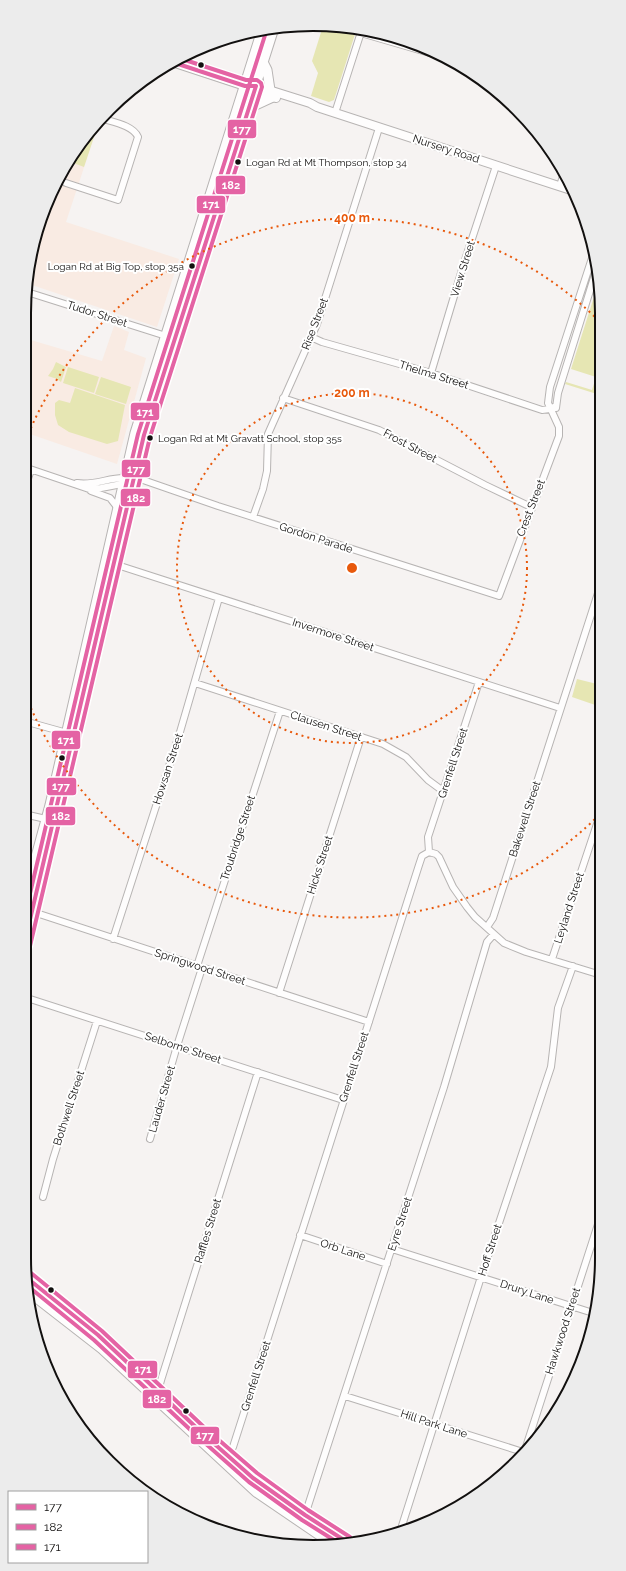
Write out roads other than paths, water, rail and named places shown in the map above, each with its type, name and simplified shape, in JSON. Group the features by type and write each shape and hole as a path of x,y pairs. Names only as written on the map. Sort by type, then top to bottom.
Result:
{"main road":[{"path":"31,899 149,420 272,34"},
{"path":"31,879 50,820 67,732 117,507 138,423 260,36"},
{"path":"249,108 272,94 267,70 263,62"},
{"name":"Nursery Road","path":"180,65 309,107 317,107 566,188"},
{"path":"123,481 134,479"},
{"path":"32,1282 98,1335 228,1457 265,1488 305,1516 341,1538"},
{"path":"33,1295 102,1349 256,1492 326,1539"}],"street":[{"path":"335,113 361,35"},
{"path":"66,183 118,200 138,137 130,128 108,120"},
{"name":"Rise Street","path":"252,517 268,471 268,434 320,317 379,128"},
{"name":"View Street","path":"431,373 464,263 496,166"},
{"path":"560,186 562,180"},
{"name":"Crest Street","path":"499,596 531,507 559,436 559,427 553,407 548,403 550,387 591,262"},
{"name":"Crest Street","path":"553,407 593,280"},
{"name":"Tudor Street","path":"32,294 166,336"},
{"name":"Thelma Street","path":"311,337 322,342 431,373 530,407 542,410 553,407"},
{"name":"Frost Street","path":"283,398 379,430 531,507"},
{"path":"31,470 107,497 117,507"},
{"path":"71,483 90,484 111,479 123,481"},
{"name":"Gordon Parade","path":"134,479 499,596"},
{"path":"83,488 95,489 123,481"},
{"name":"Invermore Street","path":"105,561 560,708"},
{"name":"Howsan Street","path":"113,939 195,683 219,598"},
{"name":"Bakewell Street","path":"487,927 493,918 595,603"},
{"name":"Grenfell Street","path":"228,1457 233,1447 418,865 422,856 429,852 428,836 479,682"},
{"name":"Clausen Street","path":"195,683 383,744 406,757 428,780 444,791"},
{"name":"Troubridge Street","path":"200,967 280,711"},
{"path":"31,723 67,732"},
{"name":"Hicks Street","path":"279,992 361,737"},
{"path":"31,816 50,820"},
{"name":"Leyland Street","path":"552,959 595,830"},
{"path":"429,852 436,854 439,857 460,896 475,917 510,946 595,973"},
{"name":"Springwood Street","path":"31,912 369,1022"},
{"name":"Eyre Street","path":"305,1516 444,1087 487,942 494,934"},
{"name":"Hoff Street","path":"402,1526 481,1277 551,1067 558,1008 573,966"},
{"name":"Lauder Street","path":"150,1139 200,967"},
{"name":"Selborne Street","path":"31,999 343,1100"},
{"name":"Bothwell Street","path":"43,1197 53,1159 97,1020"},
{"name":"Raffles Street","path":"155,1389 160,1384 258,1072"},
{"name":"Hawkwood Street","path":"528,1440 595,1233"},
{"name":"Orb Lane","path":"300,1235 387,1264"},
{"name":"Drury Lane","path":"392,1249 590,1312"},
{"name":"Hill Park Lane","path":"345,1396 518,1451"}],"place":[{"name":"Logan Rd at Mt Thompson, stop 34","path":"238,162"},
{"name":"Logan Rd at Big Top, stop 35a","path":"192,266"},
{"name":"Logan Rd at Mt Gravatt School, stop 35s","path":"150,438"}]}
